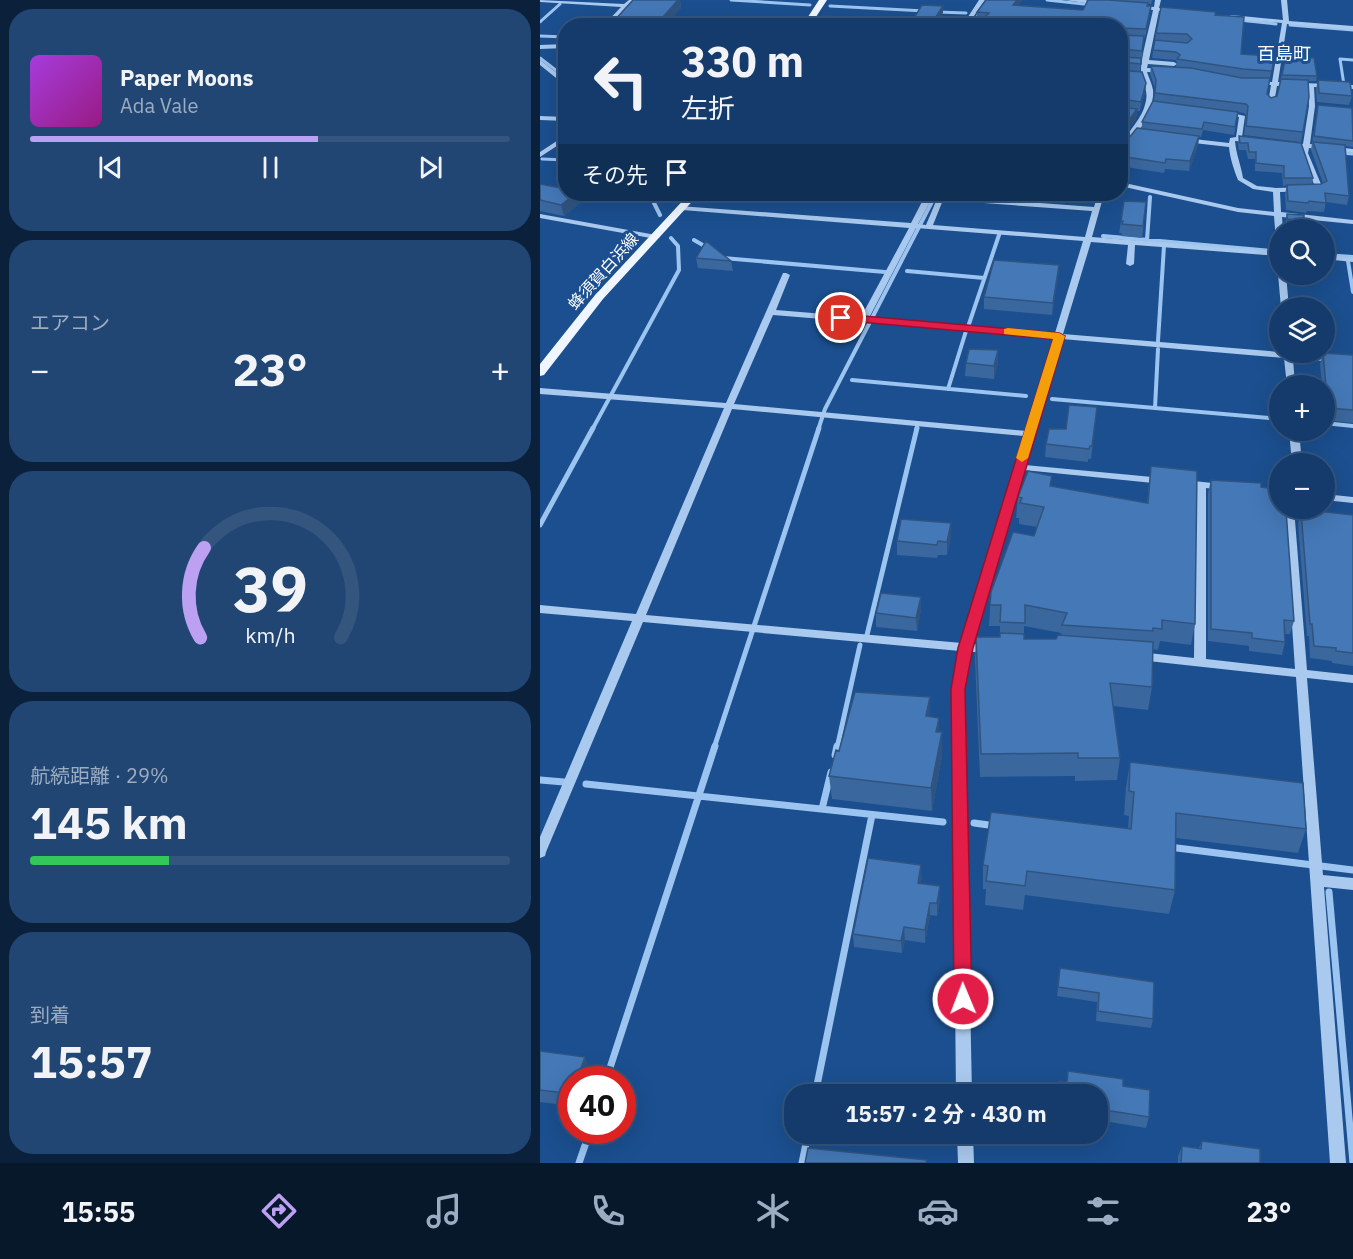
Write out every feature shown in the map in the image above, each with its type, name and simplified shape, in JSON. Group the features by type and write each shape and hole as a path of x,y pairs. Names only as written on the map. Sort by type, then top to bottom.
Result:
{"main road":[{"path":"811,18 823,0"},
{"name":"蜂須賀白浜線","path":"540,372 599,297 688,201"}],"street":[{"path":"540,0 626,6"},
{"path":"613,18 632,0"},
{"path":"970,18 982,0"},
{"path":"1068,0 1101,3"},
{"path":"1128,141 1149,105 1150,87 1145,68 1158,0"},
{"path":"1271,103 1272,84 1286,22 1284,0"},
{"path":"1135,7 1180,12"},
{"path":"1227,16 1353,28"},
{"path":"1140,42 1159,45"},
{"path":"540,47 558,46"},
{"path":"540,62 558,77"},
{"path":"1137,63 1145,68 1178,72"},
{"path":"1132,76 1145,68 1174,64"},
{"path":"1252,82 1353,87"},
{"path":"1263,141 1232,139 1231,146 1240,180 1255,188 1319,189 1307,162 1306,146 1312,106 1311,86"},
{"path":"1149,105 1160,107"},
{"path":"1312,106 1322,106"},
{"path":"1219,113 1242,116 1239,139"},
{"path":"1132,114 1143,116"},
{"path":"540,118 558,119"},
{"path":"1134,133 1144,135"},
{"path":"1177,139 1231,146"},
{"path":"540,155 558,143"},
{"path":"1284,144 1353,152"},
{"path":"1128,186 1207,204 1277,216 1353,222"},
{"path":"1276,190 1277,219"},
{"path":"921,226 928,201"},
{"path":"866,320 938,201"},
{"path":"1001,201 1096,209"},
{"path":"964,1084 958,689 966,648 1099,201"},
{"path":"682,208 1269,253"},
{"path":"540,216 656,237"},
{"path":"1130,264 1132,242"},
{"path":"1335,258 1353,260"},
{"path":"540,852 786,275"},
{"path":"771,312 1269,353"},
{"path":"1335,359 1353,361"},
{"path":"540,391 1030,434"},
{"path":"1019,467 1235,488"},
{"path":"1200,662 1201,485"},
{"path":"1335,498 1353,500"},
{"path":"1290,519 1338,1163"},
{"path":"540,609 966,648 1001,649"},
{"path":"1131,656 1353,679"},
{"path":"1315,871 1353,884"},
{"path":"965,1144 966,1163"}],"building":[{"path":"633,0 678,0 662,18 617,18"},
{"path":"986,0 1017,0 1013,5 1083,10 1088,0 1148,3 1147,6 1151,6 1146,29 1128,28 1128,18 984,18 989,13 977,12"},
{"path":"922,5 943,6 935,18 914,18"},
{"path":"1161,7 1244,17 1241,54 1274,56 1272,71 1177,59 1180,55 1176,52 1153,50 1155,40 1187,43 1192,39 1187,34 1156,33"},
{"path":"823,16 839,17 838,18 822,18"},
{"path":"1128,35 1144,36 1142,51 1128,50"},
{"path":"1286,55 1314,58 1317,76 1282,75"},
{"path":"1128,57 1141,58 1141,64 1128,63"},
{"path":"1151,66 1191,68 1242,78 1270,78 1267,94 1271,98 1277,96 1281,79 1308,80 1309,97 1303,132 1246,126 1248,106 1246,104 1155,93 1156,80"},
{"path":"1128,71 1142,72 1146,83 1141,102 1128,100"},
{"path":"1318,80 1350,82 1352,96 1319,93"},
{"path":"1153,101 1238,112 1235,127 1204,122 1202,129 1142,122"},
{"path":"1318,105 1352,108 1353,141 1314,136"},
{"path":"1128,108 1137,109 1128,122"},
{"path":"1137,128 1199,136 1190,161 1166,159 1165,163 1128,157 1128,139"},
{"path":"1239,136 1301,143 1313,178 1284,178 1284,166 1256,163 1256,152 1249,152 1248,143 1240,143"},
{"path":"1313,142 1345,145 1349,196 1325,193 1326,203 1288,201 1287,185 1321,184 1327,181"},
{"path":"540,184 558,187 558,201 566,201 561,205 540,200"},
{"path":"1124,201 1146,202 1143,226 1122,224"},
{"path":"1287,214 1304,215 1304,219 1287,219"},
{"path":"706,241 731,261 696,258"},
{"path":"994,260 1059,265 1053,303 984,297"},
{"path":"969,349 998,350 994,366 966,363"},
{"path":"1335,354 1353,355 1353,410 1335,409 1335,375 1325,375 1324,363 1335,363"},
{"path":"1069,405 1097,407 1092,446 1089,449 1046,444 1049,429 1066,429"},
{"path":"1151,466 1197,471 1195,624 1162,620 1162,629 1153,628 1153,631 1062,625 1067,613 1025,605 1025,623 1000,622 1001,605 990,605 991,592 1013,532 1034,536 1044,507 1020,503 1022,498 1018,497 1028,471 1052,476 1050,486 1148,503"},
{"path":"1211,480 1261,483 1261,487 1269,488 1269,519 1287,519 1294,621 1284,620 1285,642 1252,638 1252,633 1211,629"},
{"path":"1335,513 1353,515 1353,653 1336,651 1336,648 1314,646 1312,624 1310,624 1302,519 1335,519"},
{"path":"901,519 951,523 947,542 938,541 937,545 897,541"},
{"path":"881,593 921,597 916,618 876,613"},
{"path":"1000,633 1024,634 1024,639 1056,639 1058,635 1153,642 1152,687 1110,683 1120,758 1078,758 1078,753 981,754 976,637 1000,637"},
{"path":"855,692 930,697 926,716 939,718 936,732 942,732 931,788 829,776 836,750 839,751"},
{"path":"1130,762 1303,783 1306,829 1176,813 1175,890 1027,871 1025,886 986,881 988,866 983,865 991,812 1131,829 1134,792 1129,791"},
{"path":"868,858 921,865 918,883 940,886 937,903 930,903 925,930 904,927 901,941 853,934"},
{"path":"1060,968 1154,982 1153,1019 1098,1011 1099,993 1058,987"},
{"path":"540,1051 585,1057 582,1066 558,1066 558,1092 540,1090"},
{"path":"1068,1071 1123,1079 1123,1086 1150,1090 1149,1117 1108,1111 1108,1084 1059,1084 1059,1081 1067,1082"},
{"path":"1202,1141 1260,1149 1260,1163 1181,1163 1182,1146 1201,1149"},
{"path":"808,1148 927,1160 926,1163 805,1163"}],"waterway":[{"path":"731,0 810,5"},
{"path":"976,18 988,0"},
{"path":"1047,0 1093,5"},
{"path":"540,22 560,4"},
{"path":"830,6 925,11"},
{"path":"937,12 966,13"},
{"path":"1239,20 1276,24"},
{"path":"1290,25 1353,30"},
{"path":"540,36 558,37"},
{"path":"540,58 558,72"},
{"path":"1344,85 1340,59 1353,60"},
{"path":"1339,153 1353,154"},
{"path":"542,159 558,160"},
{"path":"1147,240 1150,197"},
{"path":"653,201 660,215"},
{"path":"818,430 825,409 932,201"},
{"path":"969,324 999,235"},
{"path":"1103,236 1147,240"},
{"path":"592,430 679,270 678,246 671,238"},
{"path":"694,240 708,248"},
{"path":"1147,240 1269,251"},
{"path":"1158,341 1164,246"},
{"path":"1335,256 1353,257"},
{"path":"723,258 885,272"},
{"path":"1348,261 1353,292"},
{"path":"907,271 984,278"},
{"path":"948,389 966,331"},
{"path":"1155,408 1158,349"},
{"path":"852,380 948,389"},
{"path":"948,389 1026,396"},
{"path":"1052,399 1269,418"},
{"path":"1335,424 1353,426"},
{"path":"540,525 593,428"},
{"path":"714,748 819,428"},
{"path":"867,635 917,428"},
{"path":"837,748 860,645"},
{"path":"699,796 715,746"},
{"path":"835,755 837,746"},
{"path":"822,809 831,772"},
{"path":"540,780 564,782"},
{"path":"586,784 699,796"},
{"path":"611,1066 699,796"},
{"path":"699,796 943,822"},
{"path":"817,1084 872,815"},
{"path":"974,823 996,826"},
{"path":"1169,847 1353,870"},
{"path":"1329,892 1353,1163"},
{"path":"579,1163 586,1144"},
{"path":"802,1163 806,1144"}],"slow traffic":[{"path":"1008,331 1059,336 1022,458"}],"district":[{"name":"百島町","path":"1284,53"}],"route":[{"path":"841,318 1059,336 966,648 958,689 963,999"}]}
